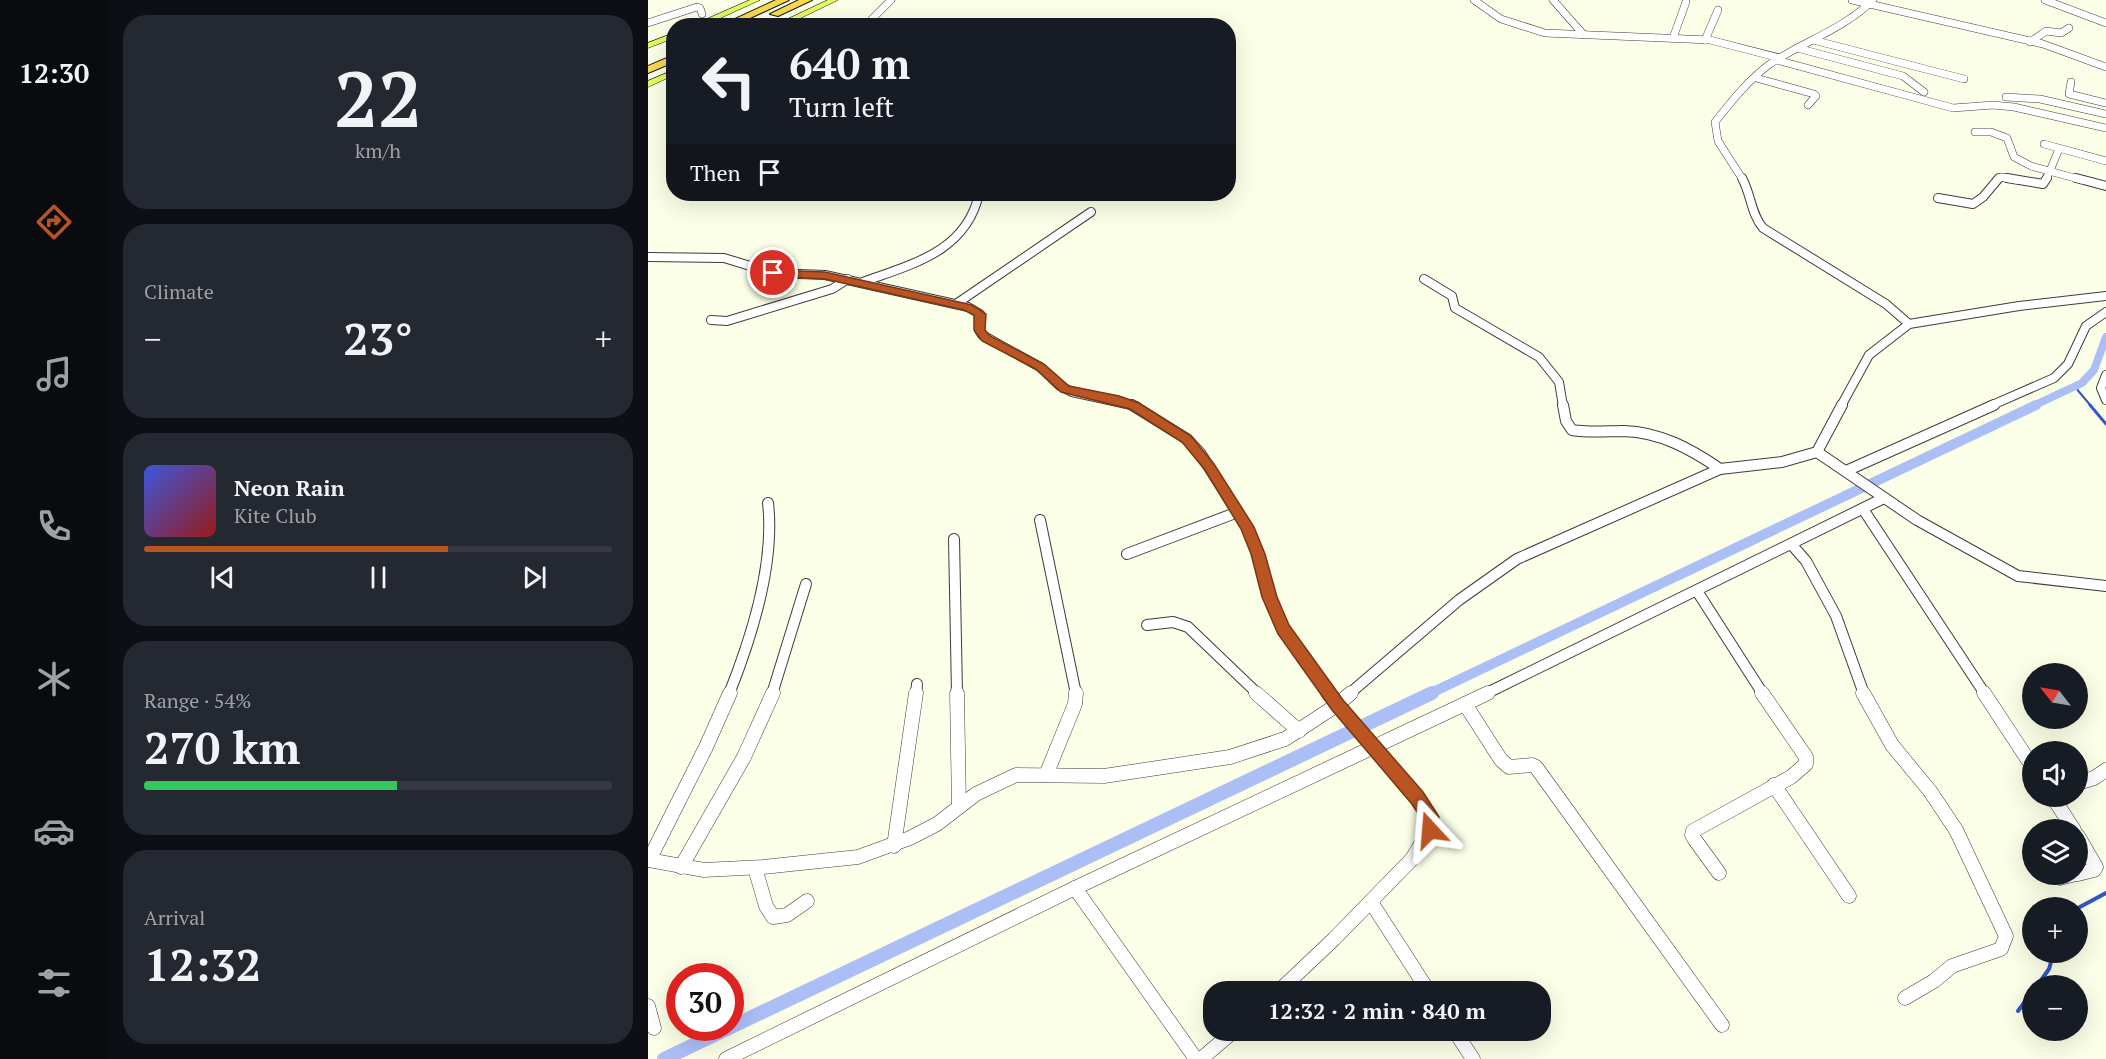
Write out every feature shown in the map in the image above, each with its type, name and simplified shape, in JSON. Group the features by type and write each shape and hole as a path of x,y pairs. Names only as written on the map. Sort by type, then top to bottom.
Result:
{"highway":[{"path":"742,18 784,0"},
{"path":"766,18 807,0"},
{"path":"648,59 666,51"},
{"path":"648,70 666,62"}],"main road":[{"path":"714,18 756,0"},
{"path":"795,18 834,0"},
{"path":"648,46 666,38"},
{"path":"648,84 666,76"}],"street":[{"path":"873,18 891,0"},
{"path":"1473,0 1492,14 1527,28 1554,34 1719,41 1953,108 1993,105 2014,107 2106,128"},
{"path":"1553,0 1583,34"},
{"path":"1852,0 1871,2 2049,46 2106,67"},
{"path":"2045,0 2106,23"},
{"path":"1673,38 1686,2"},
{"path":"1871,2 1857,16 1778,59 1717,117 1715,128 1720,146 1749,190 1756,221 1763,228 1886,304 1909,324"},
{"path":"648,23 686,9 700,8 702,14"},
{"path":"1704,40 1718,10"},
{"path":"2030,42 2046,31 2061,33 2069,28"},
{"path":"2049,46 2063,37 2061,33"},
{"path":"1813,40 1964,79"},
{"path":"1797,48 1903,76 1924,92"},
{"path":"1756,78 1814,93 1816,96 1808,105"},
{"path":"2071,82 2069,94 2106,103"},
{"path":"2006,97 2046,100 2106,114"},
{"path":"1975,132 1991,132 2001,135 2010,142 2014,157 2031,166 2104,189"},
{"path":"2044,144 2106,161"},
{"path":"1938,198 1972,206 1980,203 1997,179 2007,177 2043,184 2051,172 2059,149"},
{"path":"863,282 919,260 945,245 967,226 977,208 978,201"},
{"path":"956,304 1090,212"},
{"path":"648,257 724,258 773,273 848,279 956,304 980,314 979,330 986,338 1040,367 1065,389 1135,406 1187,439 1210,467 1238,512 1258,554 1269,597 1283,629 1337,705 1417,798 1430,817 1430,830 1412,859 1289,981"},
{"path":"711,320 727,321 832,289 848,279"},
{"path":"1424,279 1447,291 1452,297 1455,308 1531,350 1541,358 1560,383 1567,423 1572,430 1584,433 1626,431 1658,436 1683,445 1720,469"},
{"path":"768,503 770,515 766,565 754,623 730,694 649,860 704,870 755,868 858,857 894,846 937,824 983,790 1016,775 1104,776 1230,757 1267,746 1299,731 1337,705 1458,600 1517,559 1720,469 1743,464 1786,462 1817,452 1869,355 1909,324 2030,304 2106,296"},
{"path":"1849,474 2054,378 2068,364 2086,326 2106,312"},
{"path":"2106,375 2101,388 2106,400"},
{"path":"1817,452 1879,495 1960,546 2018,576 2106,586"},
{"path":"726,1059 1075,888 1465,704 1792,545 1863,509 1879,495"},
{"path":"1863,509 2022,751"},
{"path":"1126,554 1238,512"},
{"path":"1040,520 1076,689 1075,704 1046,775"},
{"path":"954,538 959,807"},
{"path":"1792,545 1806,561 1836,616 1856,677 1870,707 1892,745 1930,791 1956,830 2006,936 2001,949 1952,966 1934,981 1905,998"},
{"path":"681,867 723,795 763,717 786,657 806,584"},
{"path":"1697,591 1746,670 1806,757 1806,768 1693,831 1692,835 1695,840 1719,873"},
{"path":"1147,626 1173,622 1188,627 1222,663 1299,731"},
{"path":"894,846 917,684"},
{"path":"1465,704 1501,760 1509,767 1532,765 1536,767 1722,1025"},
{"path":"2088,780 2106,770"},
{"path":"1774,785 1849,896"},
{"path":"2088,853 2096,867 2088,871"},
{"path":"755,868 766,906 773,917 781,918 789,915 807,901"},
{"path":"1075,888 1196,1059"},
{"path":"1371,902 1422,981"},
{"path":"648,1006 654,1028"},
{"path":"1201,1059 1222,1041"},
{"path":"1462,1041 1473,1059"}],"waterway":[{"path":"2033,406 2082,383 2094,370 2106,337"},
{"path":"2075,387 2091,406"},
{"path":"1429,694 2036,405"},
{"path":"2090,405 2106,424"},
{"path":"664,1059 1432,693"},
{"path":"2088,903 2106,893"},
{"path":"2045,975 2051,963"},
{"path":"2018,1011 2022,1006"}],"route":[{"path":"773,273 825,275 968,307 980,314 979,330 982,335 1028,359 1060,386 1072,392 1135,406 1187,439 1210,467 1247,527 1258,554 1269,597 1283,629 1337,705 1417,798 1430,817 1430,830"}]}
